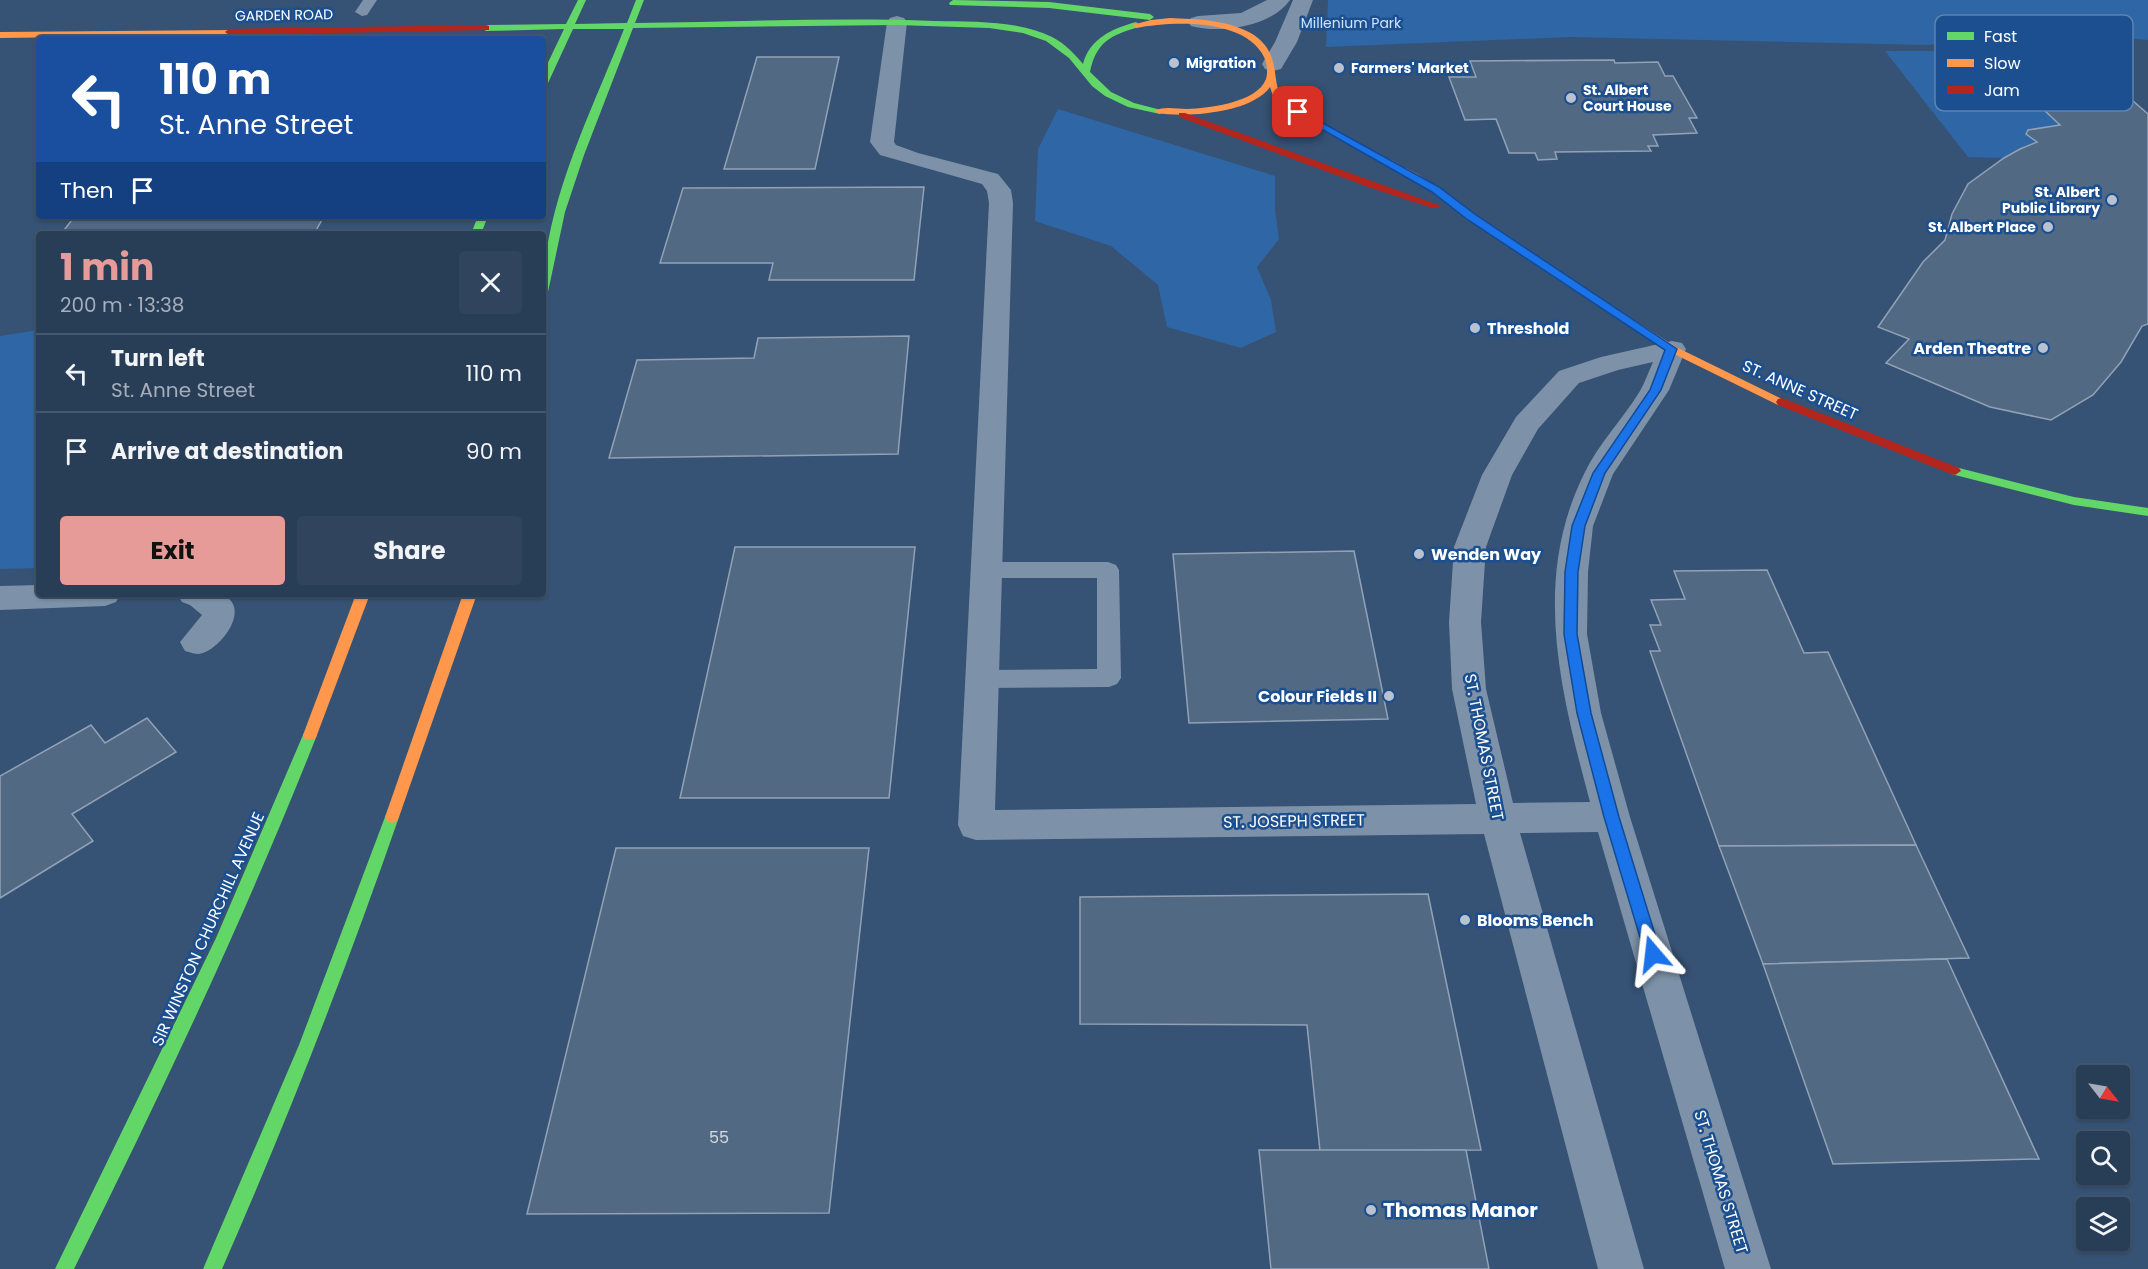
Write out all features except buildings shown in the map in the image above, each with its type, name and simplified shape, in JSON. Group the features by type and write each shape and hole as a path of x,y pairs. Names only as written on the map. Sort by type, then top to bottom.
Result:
{"street":[{"path":"1198,22 1243,21 1259,15 1280,0"},
{"path":"568,27 897,22 977,25 1042,36 1065,48 1097,87 1115,99 1144,108 1174,112 1208,111 1238,104 1257,94 1266,86 1287,42 1302,0"},
{"path":"619,5 643,3"},
{"path":"546,278 560,212 579,155 629,26 643,3"},
{"path":"943,3 1049,5 1169,20"},
{"path":"546,76 576,5 598,6"},
{"path":"1086,72 1086,59 1094,45 1103,38 1139,24 1169,20"},
{"name":"ST. ANNE STREET","path":"1169,20 1198,22 1228,28 1250,37 1265,49 1273,71 1277,97 1298,112 1436,189 1472,217 1671,349 1808,414 1941,467 2074,501 2148,512"},
{"path":"897,22 882,142 888,150 910,158 990,179 999,190 1001,203 982,679"},
{"name":"GARDEN ROAD","path":"0,35 568,27"},
{"name":"ST. ANNE STREET","path":"1174,112 1374,186 1472,217"},
{"name":"ST. THOMAS STREET","path":"1671,349 1655,390 1599,473 1578,526 1572,572 1571,634 1584,713 1612,817 1748,1269"},
{"name":"ST. THOMAS STREET","path":"1621,1269 1498,819 1469,689 1465,622 1470,547 1497,475 1526,424 1569,377 1606,364 1671,349"},
{"path":"0,598 36,597"},
{"path":"197,642 218,621 219,611 202,597"},
{"name":"SIR WINSTON CHURCHILL AVENUE","path":"64,1269 134,1131 246,892 343,653 362,597"},
{"path":"213,1269 251,1184 369,883 469,597"},
{"name":"ST. JOSEPH STREET","path":"982,679 976,825 1612,817"}],"lane":[{"path":"982,679 1109,678 1108,570 987,570"}],"green space":[{"name":"Millenium Park","path":"1328,0 2148,0 2148,40 2133,39 2133,15 1935,15 1935,44 1927,45 1570,37 1326,47"},
{"path":"1885,51 1935,51 1935,111 2045,111 2060,125 2028,130 2026,134 2037,142 2004,158 1968,157"},
{"path":"1058,109 1275,176 1275,210 1279,239 1257,267 1271,300 1276,332 1241,348 1167,327 1158,285 1111,246 1035,221 1038,149"},
{"path":"36,330 36,568 0,569 0,336"}],"traffic: fast":[{"path":"546,77 582,0"},
{"path":"546,278 560,212 579,155 640,0"},
{"path":"953,3 1049,5 1150,17"},
{"path":"486,28 897,22 989,25 1025,31 1049,39 1072,56 1095,84 1108,94 1131,105 1160,111"},
{"path":"1086,72 1091,53 1102,40 1117,31 1136,25"},
{"path":"477,231 482,219"},
{"path":"1955,471 2074,501 2148,512"},
{"path":"64,1269 162,1071 224,938 310,735"},
{"path":"212,1269 307,1045 392,817"}],"traffic: slow":[{"path":"1136,25 1151,22 1191,21 1233,29 1250,37 1264,48 1271,63 1271,79 1263,91 1249,100 1211,110 1160,111"},
{"path":"0,35 229,32"},
{"path":"1272,77 1277,97 1298,113 1425,183"},
{"path":"1620,314 1672,349 1782,402"},
{"path":"310,735 362,597"},
{"path":"392,817 469,597"}],"traffic: jam":[{"path":"229,32 486,28"},
{"path":"1182,115 1374,186 1436,206"},
{"path":"1425,183 1472,217 1620,314"},
{"path":"1782,402 1955,471"}],"place":[{"name":"Migration","path":"1174,63"},
{"name":"Farmers' Market","path":"1339,68"},
{"name":"St. Albert Court House","path":"1571,98"},
{"name":"St. Albert Public Library","path":"2112,200"},
{"name":"St. Albert Place","path":"2048,227"},
{"name":"Threshold","path":"1475,328"},
{"name":"Arden Theatre","path":"2043,348"},
{"name":"Wenden Way","path":"1419,554"},
{"name":"Colour Fields II","path":"1389,696"},
{"name":"Blooms Bench","path":"1465,920"},
{"name":"Thomas Manor","path":"1371,1210"}],"route":[{"path":"1298,112 1436,189 1472,217 1671,349 1655,390 1599,473 1578,526 1572,572 1571,634 1584,713 1653,954"}]}
